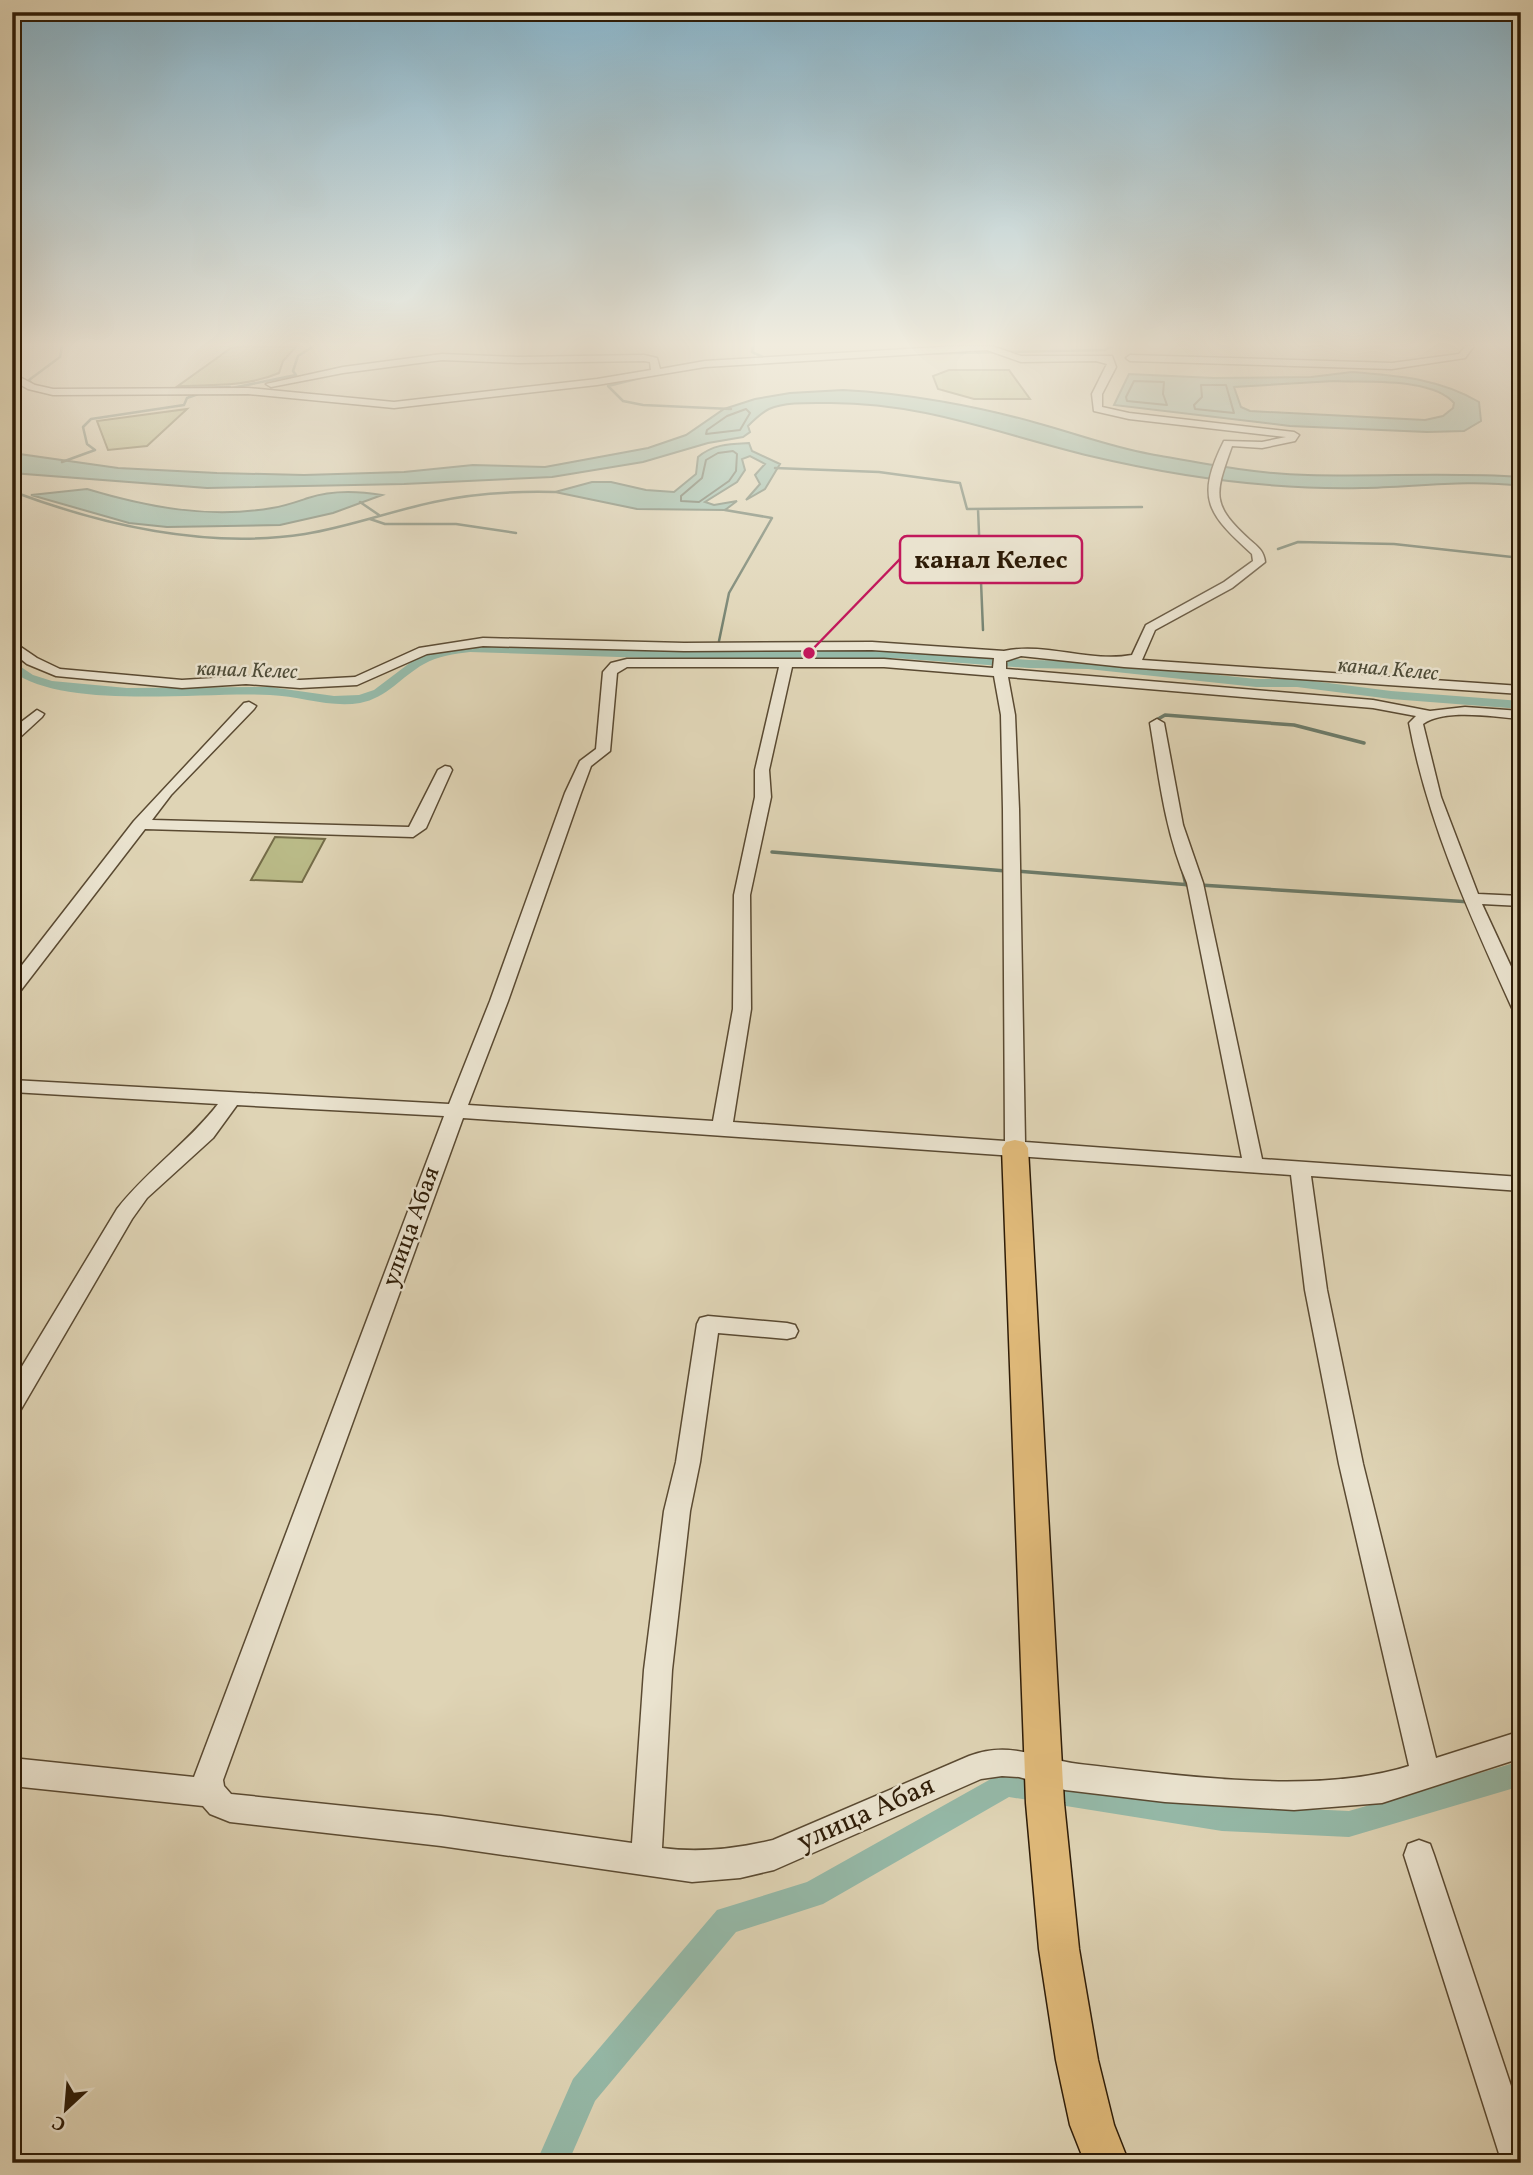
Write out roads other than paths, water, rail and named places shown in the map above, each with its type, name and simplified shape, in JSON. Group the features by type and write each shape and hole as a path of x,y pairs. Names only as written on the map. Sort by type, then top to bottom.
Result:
{"main road":[{"path":"1015,1148 1044,1785 1059,1949 1077,2060 1092,2126 1107,2163"}],"street":[{"path":"1121,663 1136,658 1144,638 1155,624 1228,585 1259,562 1258,553 1217,514 1212,497 1226,448"},
{"path":"12,645 32,661 56,672 182,684 246,680 300,684 357,681 424,651 483,642 684,647 872,646 1373,704 1427,714 1441,712 1521,715"},
{"path":"722,1128 742,1009 742,895 763,797 763,762 783,672 788,664 1001,663 1032,653 1121,663 1521,690"},
{"name":"улица Абая","path":"210,1793 211,1769 499,1000 573,793 585,764 603,751 610,672 626,663 788,664"},
{"path":"1001,663 1008,715 1015,1148"},
{"path":"12,990 139,824 192,762 249,706"},
{"path":"12,737 37,714"},
{"path":"1427,714 1416,723 1423,766 1474,902 1521,1008"},
{"path":"1157,723 1173,808 1188,869 1195,886 1253,1163"},
{"path":"139,824 413,832 418,828 445,770"},
{"path":"1474,902 1521,901"},
{"path":"12,1086 722,1128 1253,1163 1521,1184"},
{"path":"12,1404 124,1214 140,1193 206,1133 232,1098"},
{"path":"1300,1167 1316,1290 1349,1450 1426,1774"},
{"path":"646,1861 658,1670 675,1524 688,1462 708,1325 787,1331"},
{"name":"улица Абая","path":"12,1772 210,1793 218,1802 230,1808 441,1831 692,1867 740,1863 774,1855 979,1766 1002,1762 1019,1763 1044,1785 1065,1776 1165,1788 1294,1796 1382,1788 1521,1744"},
{"path":"1419,1855 1519,2163"}],"water":[{"path":"648,448 693,448 643,462 552,477 404,484 207,488 12,473 12,453 118,468 304,475 404,472 473,465 545,467"},
{"path":"751,448 752,451 780,464 765,489 746,500 760,484 755,475 765,464 750,456 742,459 745,470 737,482 705,502 714,505 737,501 725,510 637,509 555,492 592,482 611,482 646,490 674,492 696,474 698,457 710,449"},
{"path":"1058,448 1121,448 1268,473 1521,477 1521,486 1462,483 1382,487 1293,487 1225,481 1090,456"},
{"path":"87,489 155,506 202,512 277,507 336,492 382,495 333,513 280,525 167,527 129,523 31,495"}],"waterway":[{"path":"62,462 95,450 92,448"},
{"path":"775,468 879,472 960,483 967,509 1142,507"},
{"path":"14,492 120,524 231,539 305,534 464,496 555,492"},
{"path":"360,502 379,515"},
{"path":"978,509 983,630"},
{"path":"719,641 729,593 772,518 725,510"},
{"path":"370,519 385,524 456,524 516,533"},
{"path":"1278,549 1298,542 1394,544 1521,558"},
{"name":"канал Келес","path":"12,665 29,678 51,685 127,692 270,691 334,700 360,699 378,693 419,662 444,652 470,648 648,654 894,654 1029,664 1088,665 1256,683 1297,683 1391,695 1521,705"},
{"path":"1153,722 1165,715 1294,725 1364,743"},
{"path":"772,852 1006,871"},
{"path":"1182,868 1186,885"},
{"path":"1015,871 1186,885"},
{"path":"1186,885 1191,885"},
{"path":"1200,885 1471,902"},
{"path":"552,2163 584,2090 727,1920 813,1894 1007,1784 1222,1818 1349,1824 1521,1773"}],"place":[{"name":"канал Келес","path":"809,653"}]}
